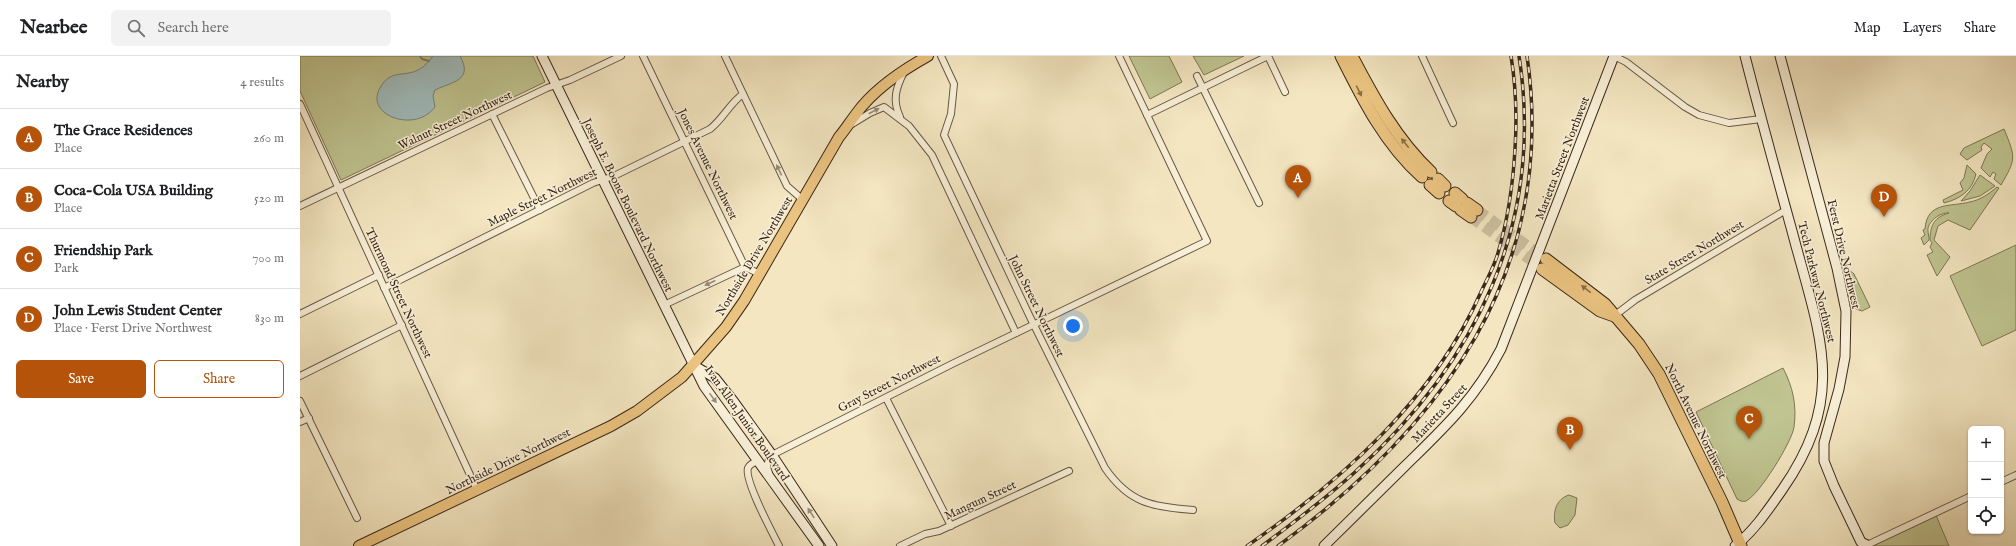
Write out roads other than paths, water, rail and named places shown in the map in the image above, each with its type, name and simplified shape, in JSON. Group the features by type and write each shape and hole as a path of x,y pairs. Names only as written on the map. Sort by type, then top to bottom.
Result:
{"highway":[{"path":"1341,56 1374,120 1396,149 1434,182 1388,121 1352,56"},
{"path":"1458,202 1474,214"},
{"name":"North Avenue Northwest","path":"1540,266 1588,289 1605,304 1639,344 1659,374 1739,545"}],"main road":[{"name":"Joseph E. Boone Boulevard Northwest","path":"542,56 693,365"},
{"name":"Northside Drive Northwest","path":"359,546 610,426 637,411 682,377 733,317 760,274 802,200 848,126 869,99 882,87 905,70 928,56"},
{"name":"Marietta Street Northwest","path":"1540,266 1614,56"},
{"name":"Tech Parkway Northwest","path":"1739,545 1799,466 1814,432 1820,408 1823,371 1821,345 1745,56"},
{"name":"Ferst Drive Northwest","path":"1780,56 1837,268 1846,311 1845,357 1839,388 1824,443 1824,461 1834,486 1861,542 1866,546"},
{"name":"Marietta Street","path":"1324,546 1452,420 1474,394 1502,349 1540,266"},
{"name":"Ivan Allen Junior Boulevard","path":"693,365 715,378 772,455 832,546"},
{"name":"Ivan Allen Junior Boulevard","path":"693,365 704,386 819,546"}],"street":[{"name":"Walnut Street Northwest","path":"300,206 492,114 621,56"},
{"name":"Jones Avenue Northwest","path":"643,56 745,266"},
{"path":"725,56 787,186 802,200"},
{"name":"John Street Northwest","path":"941,56 954,84 951,114 944,136 1034,325 1105,468 1114,482 1125,492 1150,504 1193,510"},
{"path":"1119,56 1147,115 1268,56 1284,92"},
{"path":"1422,56 1453,123"},
{"path":"1614,56 1626,62 1699,115 1729,123 1761,118"},
{"path":"900,117 895,102 895,93 905,70"},
{"path":"1197,76 1259,204"},
{"name":"Maple Street Northwest","path":"384,288 540,210 710,129 718,123 738,97 743,94"},
{"name":"Thurmond Street Northwest","path":"300,104 477,490"},
{"path":"848,126 884,107 900,117 932,155 1016,333"},
{"path":"492,114 540,210"},
{"name":"Gray Street Northwest","path":"772,455 1016,333 1207,242 1147,115"},
{"name":"State Street Northwest","path":"1614,316 1635,300 1786,210"},
{"path":"664,305 745,266 760,274"},
{"path":"300,314 379,275"},
{"path":"300,376 402,325"},
{"path":"886,398 951,526"},
{"path":"300,401 356,518"},
{"path":"300,422 309,418"},
{"path":"772,455 768,460 767,468 773,482"},
{"path":"758,461 750,464 747,470 748,482 779,546"},
{"name":"Mangum Street","path":"900,546 925,534 939,531 951,526 1069,470"},
{"path":"2004,481 2016,475"},
{"path":"1866,546 1968,497"}],"water":[{"path":"433,56 460,56 464,64 462,76 454,82 435,90 433,96 435,107 426,115 416,119 405,120 394,118 385,113 379,106 377,98 380,88 384,82 398,74 414,72 420,69"}],"waterway":[{"path":"420,56 422,59 429,61"}],"tunnel":[{"path":"1477,210 1546,259"},
{"path":"1471,217 1542,268"}],"railway":[{"path":"1247,546 1317,494 1382,434 1411,402 1438,368 1461,331 1481,292 1498,253 1510,201 1516,126 1516,102 1511,56"},
{"path":"1262,546 1309,511 1343,483 1397,430 1435,385 1467,337 1492,286 1510,232 1521,176 1524,117 1519,56"},
{"path":"1278,546 1337,499 1391,449 1437,395 1476,336 1505,273 1524,206 1532,134 1527,56"}],"place":[{"name":"The Grace Residences","path":"1298,198"},
{"name":"John Lewis Student Center","path":"1884,217"},
{"name":"Friendship Park","path":"1749,439"},
{"name":"Coca-Cola USA Building","path":"1570,450"}]}
